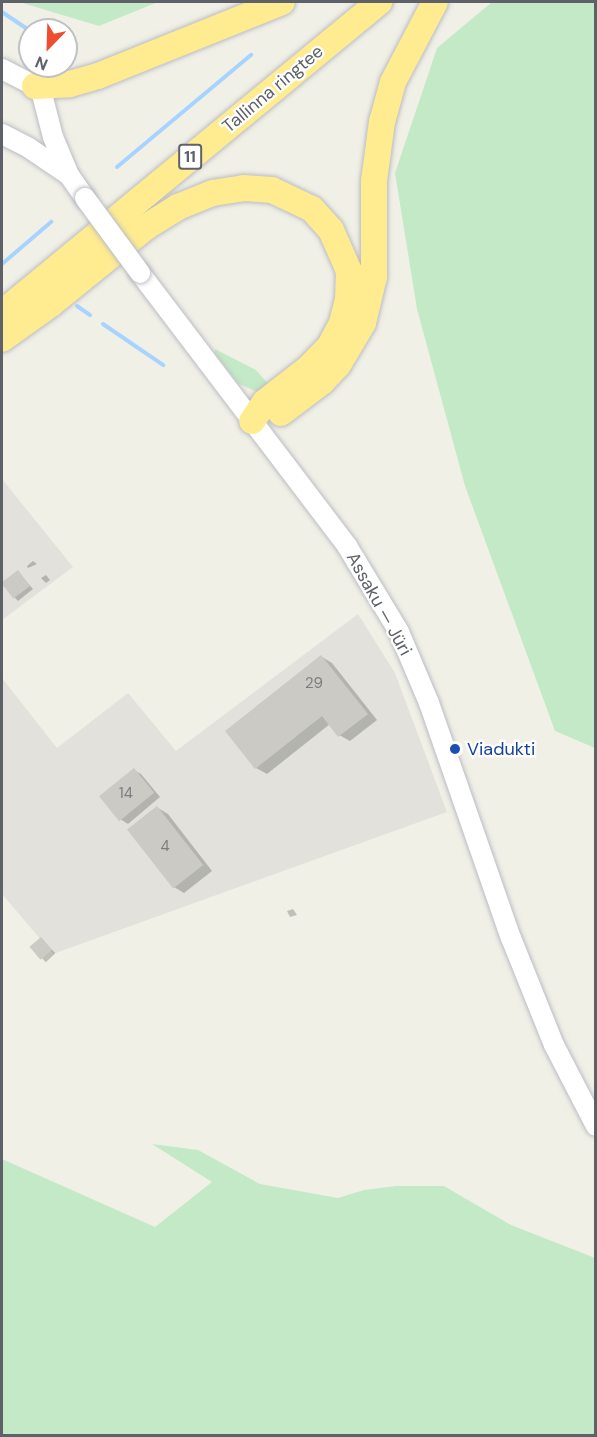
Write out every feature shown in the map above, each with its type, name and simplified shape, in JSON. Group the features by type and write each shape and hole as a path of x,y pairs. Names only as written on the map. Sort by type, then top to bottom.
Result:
{"highway":[{"path":"29,83 70,84 98,76 282,2"},
{"name":"Tallinna ringtee","path":"2,291 353,2"},
{"name":"Tallinna ringtee","path":"2,313 379,2"},
{"path":"252,421 273,418 322,382 338,365 363,323 374,277 374,181 385,110 393,82 435,2"},
{"path":"2,339 51,304 146,227 178,207 213,193 244,188 272,190 312,209 331,230 349,270 348,299 342,323 329,347 303,372 265,402 252,421"}],"street":[{"path":"2,69 29,83"},
{"path":"2,84 29,83"},
{"name":"Assaku — Jüri","path":"29,83 45,98 53,137 69,175 140,273 347,546 399,632 429,703 511,938 554,1045 596,1126"},
{"name":"Assaku — Jüri","path":"2,134 29,148 69,175"}],"shaded area":[{"path":"2,479 73,567 2,620"},
{"path":"358,614 395,673 447,812 53,954 2,894 2,678 57,748 128,693 176,751"}],"green space":[{"path":"19,2 158,2 99,26"},
{"path":"492,2 595,2 595,748 555,731 465,486 417,309 395,173 437,48"},
{"path":"215,349 256,370 271,387 258,392 239,384 215,354"},
{"path":"152,1144 198,1150 260,1184 338,1198 364,1190 396,1186 444,1186 511,1225 595,1258 595,1435 2,1435 2,1159 155,1227 212,1182"}],"building":[{"path":"18,570 30,586 13,599 2,582"},
{"path":"321,655 368,714 338,737 322,716 255,769 225,731"},
{"path":"134,768 154,793 119,821 99,796"},
{"path":"157,806 203,865 173,888 127,829"},
{"path":"41,937 52,950 40,960 30,947"}],"waterway":[{"path":"2,12 18,23"},
{"path":"117,167 251,55"},
{"path":"2,264 51,222"},
{"path":"77,306 90,315"},
{"path":"103,324 163,365"}],"place":[{"name":"Viadukti","path":"455,749"}]}
